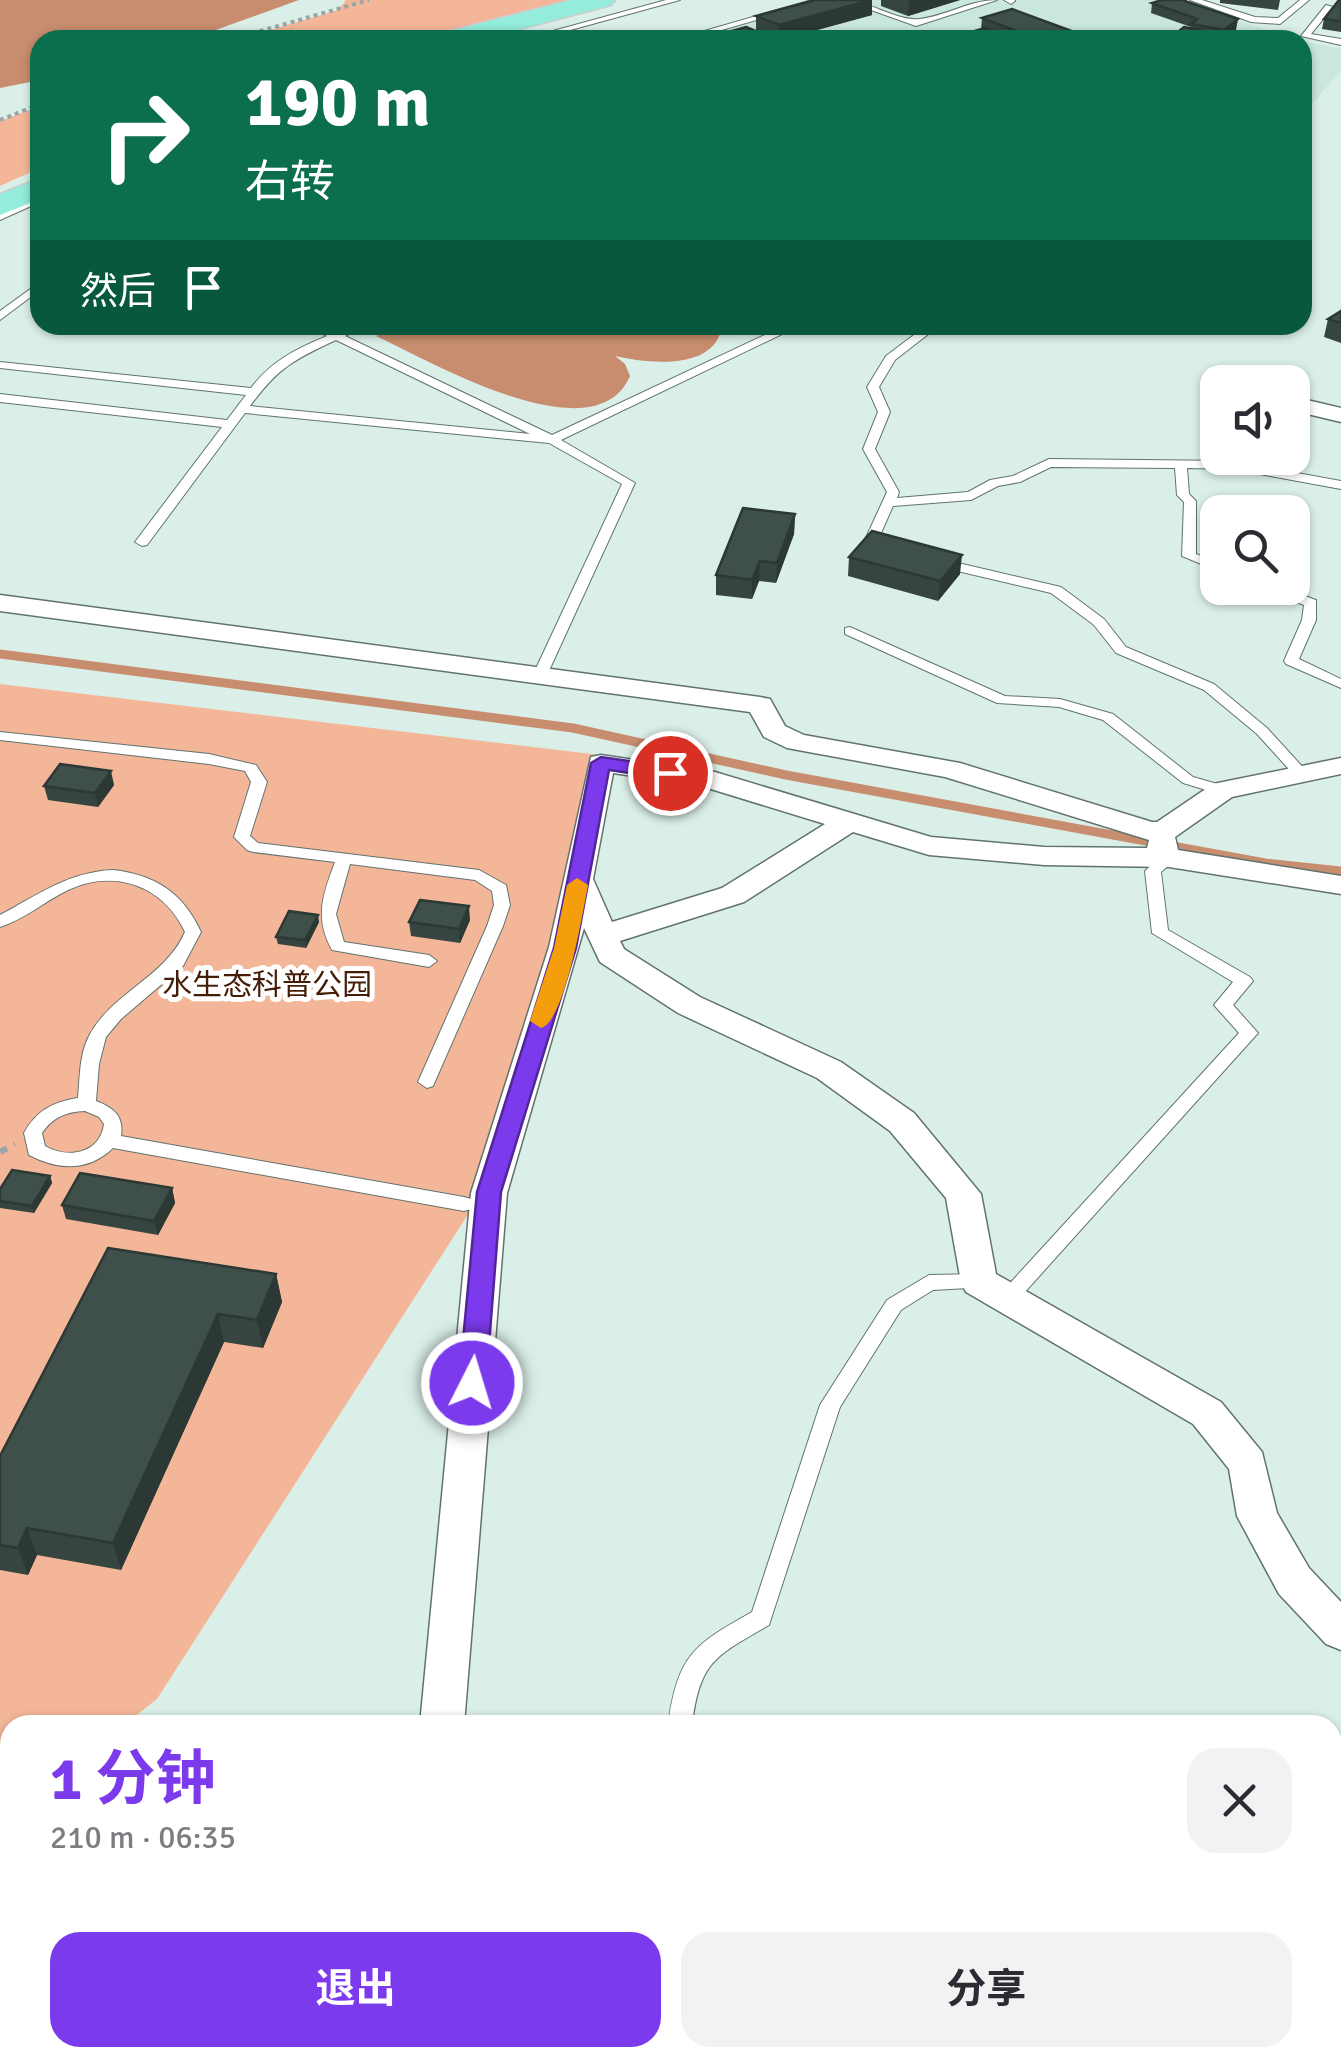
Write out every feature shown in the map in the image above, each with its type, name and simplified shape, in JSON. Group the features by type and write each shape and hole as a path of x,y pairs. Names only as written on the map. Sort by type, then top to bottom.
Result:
{"main road":[{"path":"486,30 602,0"},
{"path":"531,30 646,0"},
{"path":"0,191 30,178"},
{"path":"0,206 30,192"}],"street":[{"path":"1310,408 1341,415"},
{"path":"0,602 760,705 774,731 798,742 950,769 1150,831 1165,846"},
{"path":"443,1715 489,1192 565,948 601,763 705,778 929,846 1044,856 1165,846 1341,885"},
{"path":"1165,846 1223,790 1341,766"},
{"path":"602,936 733,895 847,823"},
{"path":"578,880 610,955 689,1005 830,1070 902,1122 963,1194 993,1290 1207,1413 1248,1464 1256,1516 1294,1581 1341,1631"}],"lane":[{"path":"562,30 676,0"},
{"path":"712,30 821,0"},
{"path":"847,0 916,23 993,0"},
{"path":"1194,0 1254,20 1280,21 1304,0"},
{"path":"1310,30 1329,8"},
{"path":"1312,37 1341,42"},
{"path":"0,218 30,203"},
{"path":"0,317 30,293"},
{"path":"142,542 266,376 289,357 334,335 552,440 629,483 540,675"},
{"path":"243,409 552,440 774,335"},
{"path":"887,548 870,544 893,492 869,449 884,412 874,386 890,358 921,335"},
{"path":"0,364 254,392"},
{"path":"0,398 232,424"},
{"path":"889,502 970,496 1049,463 1232,465 1341,485"},
{"path":"1182,465 1183,495 1190,501 1189,556 1200,560"},
{"path":"922,558 1056,590 1099,622 1122,650 1209,687 1262,731 1301,774"},
{"path":"1310,602 1309,620 1291,661 1341,684"},
{"path":"850,630 1002,700 1060,703 1108,716 1188,780 1223,790"},
{"path":"0,736 209,759 251,768 258,782 242,837 253,847 479,875 500,888 502,905 495,926 428,1082"},
{"path":"681,1715 684,1684 700,1654 761,1618 830,1405 894,1305 929,1283 993,1290 1249,1033 1224,1005 1244,982 1160,933 1153,871 1165,846"},
{"path":"344,860 326,908 329,933 338,946 429,962"},
{"path":"0,922 64,886 94,876 135,879 162,889 186,913 193,932 178,962 102,1028 92,1050 87,1104"},
{"path":"72,1104 87,1104 108,1112 114,1121 110,1141 92,1156 66,1162 36,1150 33,1133 47,1115 72,1104"},
{"path":"110,1141 464,1204"}],"path":[{"path":"265,30 370,0"},
{"path":"0,120 30,108"}],"shaded area":[{"path":"0,0 299,0 216,30 30,30 30,82 0,88"},
{"path":"820,0 1179,0 1266,30 713,30"},
{"path":"1312,43 1341,49 1341,70 1312,104"},
{"path":"719,335 704,353 691,358 659,362 615,356 625,364 630,376 611,399 583,408 548,406 509,396 376,336"}],"green space":[{"path":"346,0 602,0 486,30 270,30 338,10"},
{"path":"30,110 30,172 0,186 0,121"},
{"name":"水生态科普公园","path":"0,684 600,755 558,948 483,1191 157,1699 137,1715 0,1715"}],"building":[{"path":"815,0 871,0 779,25 756,16"},
{"path":"1182,0 1238,19 1224,30 1191,24 1197,19 1152,3"},
{"path":"1339,0 1341,21 1324,19"},
{"path":"1012,9 1069,30 1014,30 982,18"},
{"path":"1341,311 1341,323 1328,319"},
{"path":"743,508 795,514 777,563 760,561 752,580 716,575"},
{"path":"872,531 962,555 940,581 849,557"},
{"path":"60,764 111,771 95,793 44,786"},
{"path":"420,900 469,906 459,929 409,922"},
{"path":"289,911 318,915 305,940 276,937"},
{"path":"12,1170 50,1176 32,1206 0,1201 0,1189"},
{"path":"80,1173 172,1188 154,1221 62,1205"},
{"path":"108,1248 276,1274 257,1320 218,1314 113,1543 27,1528 18,1548 0,1545 0,1456"}],"waterway":[{"path":"0,654 573,728 786,775 1265,863 1341,871"}],"slow traffic":[{"path":"541,1021 565,948 577,885"}],"route":[{"path":"472,1383 489,1192 565,948 601,763 670,773"}]}
